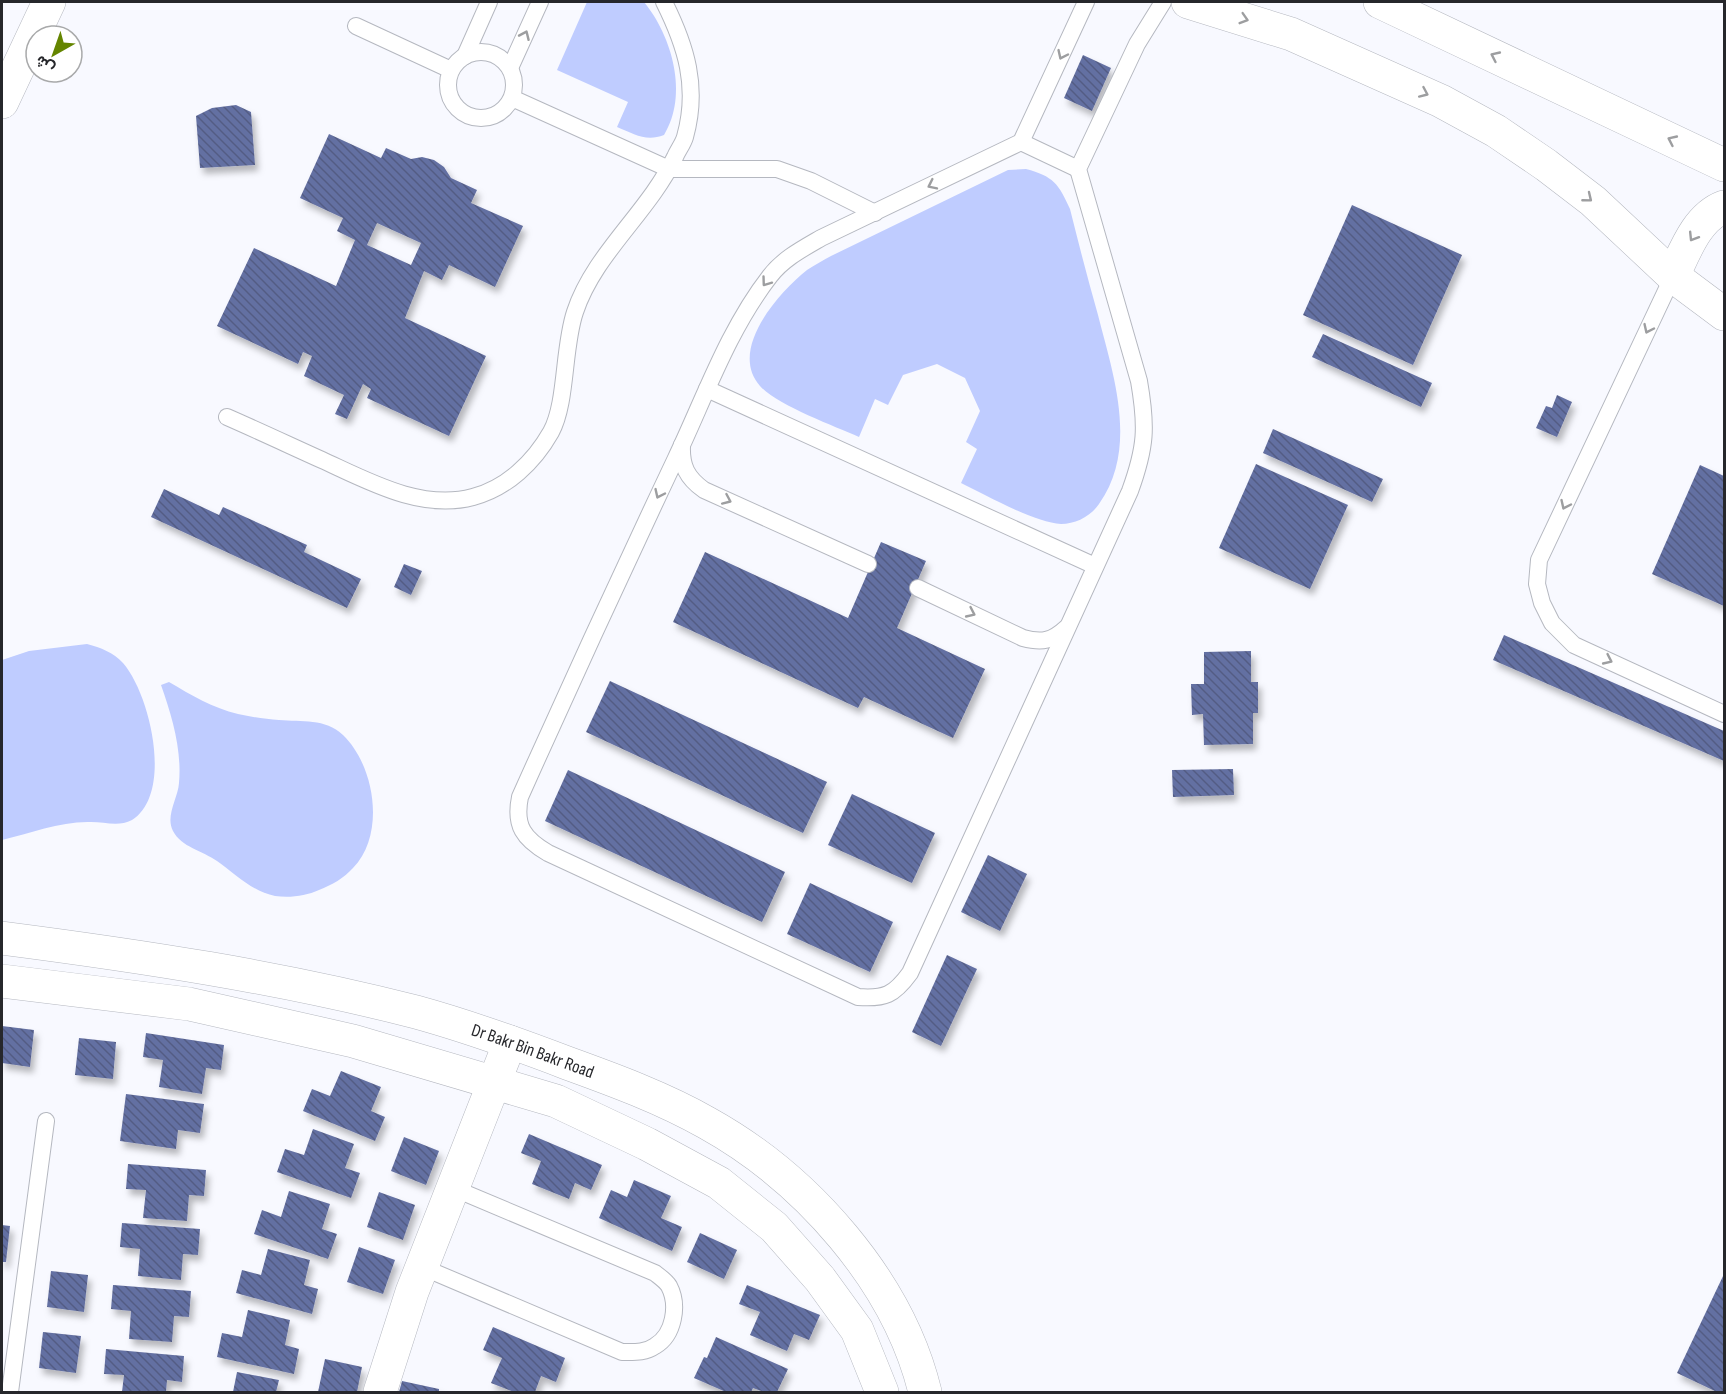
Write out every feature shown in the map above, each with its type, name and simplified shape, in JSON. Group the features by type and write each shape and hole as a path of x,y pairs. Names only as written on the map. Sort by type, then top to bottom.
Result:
{"street":[{"path":"2,102 49,2"},
{"path":"1188,2 1291,33 1441,101 1496,131 1593,201 1673,276 1725,314"},
{"path":"1380,2 1725,165"},
{"path":"1673,276 1693,235 1707,218 1725,207"},
{"name":"Dr Bakr Bin Bakr Road","path":"2,938 246,974 417,1012 510,1042 628,1086 707,1123 766,1162 816,1205 860,1256 901,1328 918,1364 925,1392"},
{"path":"2,981 189,1004 353,1041 556,1101 646,1144 719,1183 774,1227 820,1279 857,1330 882,1392"},
{"path":"380,1392 422,1267 510,1042"}],"lane":[{"path":"465,56 489,2"},
{"path":"510,68 540,2"},
{"path":"227,417 404,495 435,500 471,498 490,492 515,476 529,463 553,430 559,410 574,313 586,285 652,197 684,138 690,105 690,67 680,32 664,2"},
{"path":"1086,2 1021,142 795,253 772,274 739,323 707,389 520,797 517,813 521,828 532,844 548,854 858,997 874,998 890,994 910,973 1138,470 1144,442 1144,412 1139,381 1078,169 1137,44 1163,2"},
{"path":"356,26 452,70"},
{"path":"482,52 494,54 504,60 510,68 514,80 512,98 502,111 492,117 469,116 459,110 452,101 448,89 448,78 461,58 482,52"},
{"path":"512,98 669,169 777,170 811,181 874,213"},
{"path":"1021,142 1078,169"},
{"path":"1673,276 1539,560 1537,584 1542,603 1552,623 1574,645 1725,714"},
{"path":"707,389 1095,566"},
{"path":"682,444 682,460 687,474 704,490 868,564"},
{"path":"918,588 1023,638 1037,642 1047,641 1057,636 1067,626"},
{"path":"10,1392 46,1121"},
{"path":"422,1267 622,1352 640,1352 656,1346 666,1335 673,1319 675,1302 668,1284 655,1273 453,1188"}],"shaded area":[{"path":"587,2 644,2 654,16 669,48 676,84 671,119 664,135 651,138 617,127 628,102 557,70"},
{"path":"1026,169 1054,182 1070,209 1110,362 1119,411 1118,459 1111,482 1092,512 1078,521 1067,524 1050,522 1025,514 961,483 977,449 966,442 980,411 965,378 937,364 903,375 888,405 875,399 859,437 806,414 768,393 760,386 752,372 750,356 753,340 771,307 807,270 831,256 1008,170"},
{"path":"87,644 119,659 133,678 142,697 149,719 155,767 152,788 145,807 127,822 69,823 2,840 2,660 29,651"},
{"path":"169,682 202,701 229,711 279,720 321,723 343,735 363,764 369,782 373,819 370,837 363,854 349,872 314,892 298,896 275,896 259,891 211,857 181,841 173,831 170,819 180,771 178,746 161,685"}],"building":[{"path":"1083,55 1111,68 1092,111 1064,98"},
{"path":"236,105 251,112 255,165 200,168 196,116 212,108"},
{"path":"329,134 381,158 386,148 411,159 422,157 434,160 444,167 451,178 477,190 471,203 523,226 495,287 449,265 442,280 424,271 405,318 486,356 449,436 367,398 371,389 363,384 347,419 335,414 344,395 304,376 312,356 303,352 298,364 217,326 254,248 336,286 355,240 337,231 343,218 300,198","holes":["377,223 421,243 411,265 367,245"]},
{"path":"1352,205 1462,255 1413,365 1303,315"},
{"path":"1323,334 1432,383 1421,407 1312,357"},
{"path":"1557,395 1572,402 1557,437 1536,428 1546,406 1552,408"},
{"path":"1273,429 1383,479 1372,502 1263,453"},
{"path":"1256,464 1348,505 1310,589 1219,548"},
{"path":"1700,465 1724,476 1724,606 1652,574"},
{"path":"164,489 219,515 223,507 307,545 304,552 361,579 347,608 151,517"},
{"path":"881,542 926,561 897,628 985,669 953,738 864,697 858,708 673,622 705,552 848,618"},
{"path":"404,564 422,571 411,595 394,587"},
{"path":"1504,635 1724,731 1724,761 1493,660"},
{"path":"1251,651 1251,682 1258,682 1258,713 1253,713 1253,744 1204,745 1203,714 1192,715 1191,684 1204,684 1204,652"},
{"path":"610,681 827,782 803,833 586,732"},
{"path":"1233,769 1234,795 1173,797 1172,770"},
{"path":"568,770 785,872 762,922 545,821"},
{"path":"852,794 935,833 912,883 828,845"},
{"path":"988,855 1027,874 1000,931 961,912"},
{"path":"810,883 893,922 870,972 787,934"},
{"path":"947,955 977,969 941,1046 912,1032"},
{"path":"2,1026 34,1030 30,1067 2,1063"},
{"path":"146,1033 224,1045 221,1070 206,1068 202,1094 159,1087 163,1060 143,1057"},
{"path":"79,1038 116,1042 113,1079 75,1075"},
{"path":"341,1071 381,1087 371,1111 385,1117 375,1141 303,1111 312,1089 330,1096"},
{"path":"126,1094 204,1104 200,1133 178,1130 176,1149 120,1141"},
{"path":"313,1129 354,1144 345,1168 360,1173 351,1198 277,1172 285,1149 304,1155"},
{"path":"529,1134 602,1165 591,1190 575,1183 569,1199 532,1184 541,1161 521,1153"},
{"path":"404,1137 439,1151 426,1185 391,1171"},
{"path":"128,1164 206,1170 204,1196 189,1195 187,1221 143,1218 146,1190 126,1189"},
{"path":"634,1180 671,1196 661,1218 682,1227 672,1251 599,1218 611,1190 627,1197"},
{"path":"289,1191 330,1204 322,1229 337,1234 328,1259 254,1234 262,1210 281,1217"},
{"path":"379,1192 415,1205 403,1240 367,1227"},
{"path":"122,1223 200,1229 198,1255 183,1254 181,1280 138,1276 140,1249 120,1247"},
{"path":"2,1225 10,1226 6,1262 2,1262"},
{"path":"700,1233 737,1250 724,1279 687,1262"},
{"path":"359,1247 395,1260 383,1294 347,1282"},
{"path":"268,1249 310,1260 304,1285 318,1289 312,1314 236,1293 242,1270 261,1275"},
{"path":"51,1271 88,1275 84,1312 47,1307"},
{"path":"1724,1274 1724,1392 1717,1392 1677,1373"},
{"path":"113,1285 191,1291 189,1317 174,1316 172,1342 129,1339 131,1311 111,1309"},
{"path":"747,1285 820,1315 809,1340 794,1334 787,1351 750,1335 760,1312 739,1304"},
{"path":"248,1310 290,1320 285,1345 299,1349 294,1374 217,1357 222,1333 242,1337"},
{"path":"493,1327 565,1358 556,1382 541,1376 535,1392 514,1392 491,1383 502,1358 483,1350"},
{"path":"43,1332 81,1336 76,1373 39,1368"},
{"path":"716,1337 788,1369 777,1392 764,1392 753,1388 751,1392 726,1392 694,1378 704,1357 707,1358"},
{"path":"106,1349 184,1356 182,1382 167,1380 166,1392 122,1392 124,1375 104,1374"},
{"path":"325,1359 362,1367 357,1392 318,1392"},
{"path":"237,1372 279,1380 276,1392 233,1392"},
{"path":"402,1381 439,1389 439,1392 399,1392"}]}
